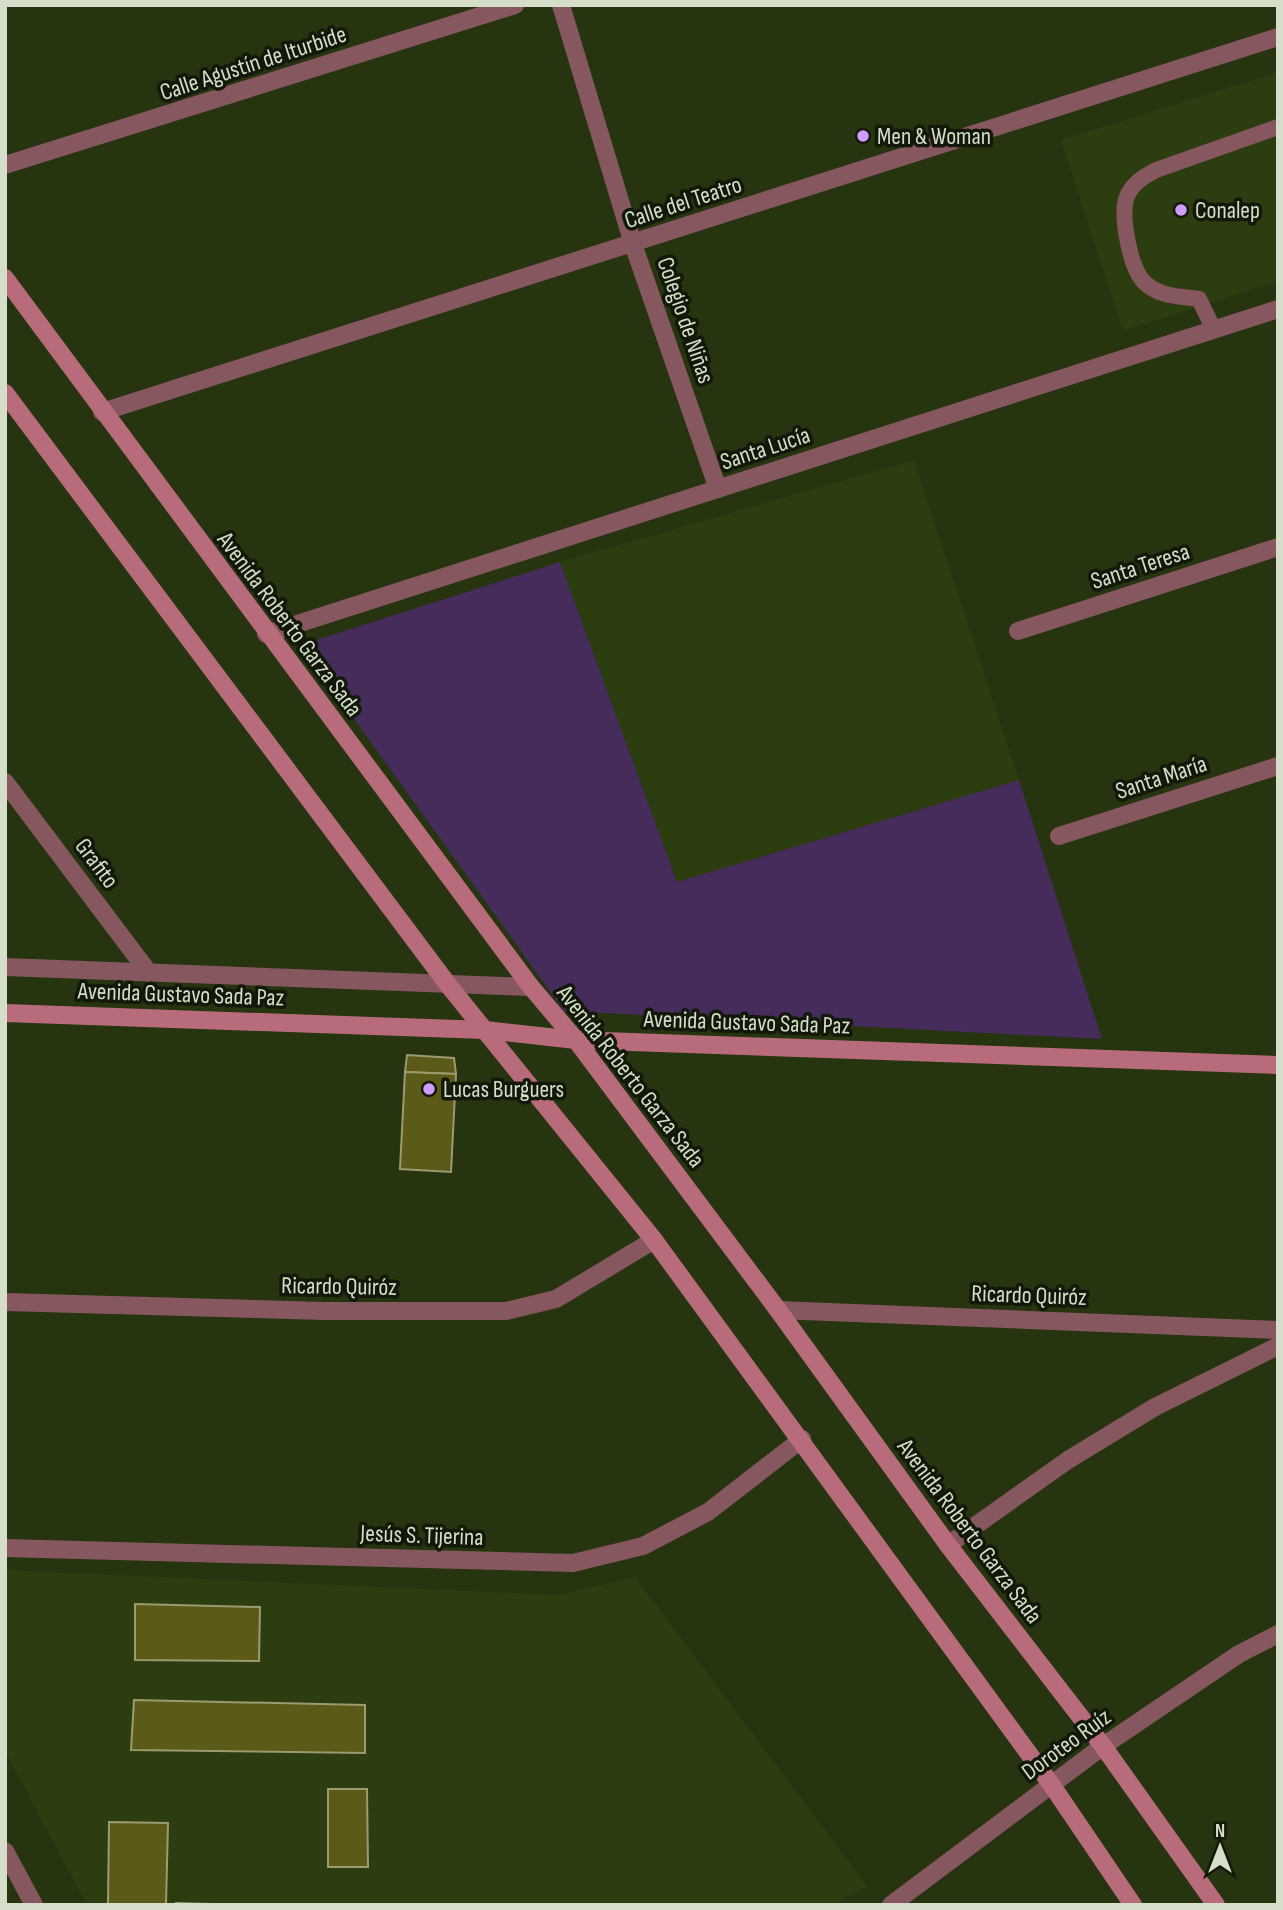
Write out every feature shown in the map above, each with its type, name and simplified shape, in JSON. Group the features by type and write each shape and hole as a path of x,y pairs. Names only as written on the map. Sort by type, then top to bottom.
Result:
{"street":[{"name":"Calle Agustín de Iturbide","path":"5,165 515,5"},
{"name":"Colegio de Niñas","path":"561,5 633,244 718,489"},
{"name":"Calle del Teatro","path":"102,412 1278,37"},
{"name":"Avenida Roberto Garza Sada","path":"5,278 266,634 531,987 576,1040 778,1310 948,1545 1103,1746 1216,1905"},
{"name":"Santa Lucía","path":"266,634 1278,309"},
{"path":"5,393 449,986 654,1240 802,1439 1051,1784 1133,1905"},
{"name":"Santa Teresa","path":"1017,631 1278,547"},
{"name":"Santa María","path":"1059,836 1278,766"},
{"name":"Grafito","path":"5,782 149,973"},
{"name":"Avenida Gustavo Sada Paz","path":"5,967 449,986 531,987"},
{"name":"Avenida Gustavo Sada Paz","path":"5,1013 485,1030 576,1040 1278,1065"},
{"name":"Ricardo Quiróz","path":"5,1302 324,1311 506,1311 555,1299 654,1240"},
{"name":"Ricardo Quiróz","path":"778,1310 1278,1330"},
{"path":"948,1545 1068,1460 1155,1407 1278,1346"},
{"name":"Jesús S. Tijerina","path":"5,1548 573,1563 643,1546 708,1513 802,1439"},
{"name":"Doroteo Ruíz","path":"891,1905 1103,1746 1239,1654 1278,1634"},
{"path":"5,1851 34,1905"}],"lane":[{"path":"1214,330 1199,299 1177,298 1153,289 1142,280 1126,238 1126,200 1138,180 1156,170 1278,127"}],"shaded area":[{"name":"Conalep","path":"1278,72 1278,281 1123,331 1061,140"},
{"path":"914,460 1019,780 677,882 560,562"},
{"path":"560,562 677,882 1019,780 1102,1039 564,1011 301,645"},
{"path":"5,1570 559,1595 635,1577 867,1886 834,1905 87,1905 5,1751"}],"building":[{"path":"407,1055 454,1058 456,1074 405,1072"},
{"path":"405,1072 456,1074 451,1172 400,1169"},
{"path":"135,1604 260,1607 259,1661 135,1660"},
{"path":"134,1700 365,1705 365,1753 131,1750"},
{"path":"328,1789 367,1789 368,1867 328,1867"},
{"path":"109,1822 168,1823 166,1905 108,1905"},
{"path":"176,1903 246,1905 176,1905"}],"place":[{"name":"Men & Woman","path":"863,136"},
{"name":"Conalep","path":"1181,210"},
{"name":"Lucas Burguers","path":"429,1089"}]}
